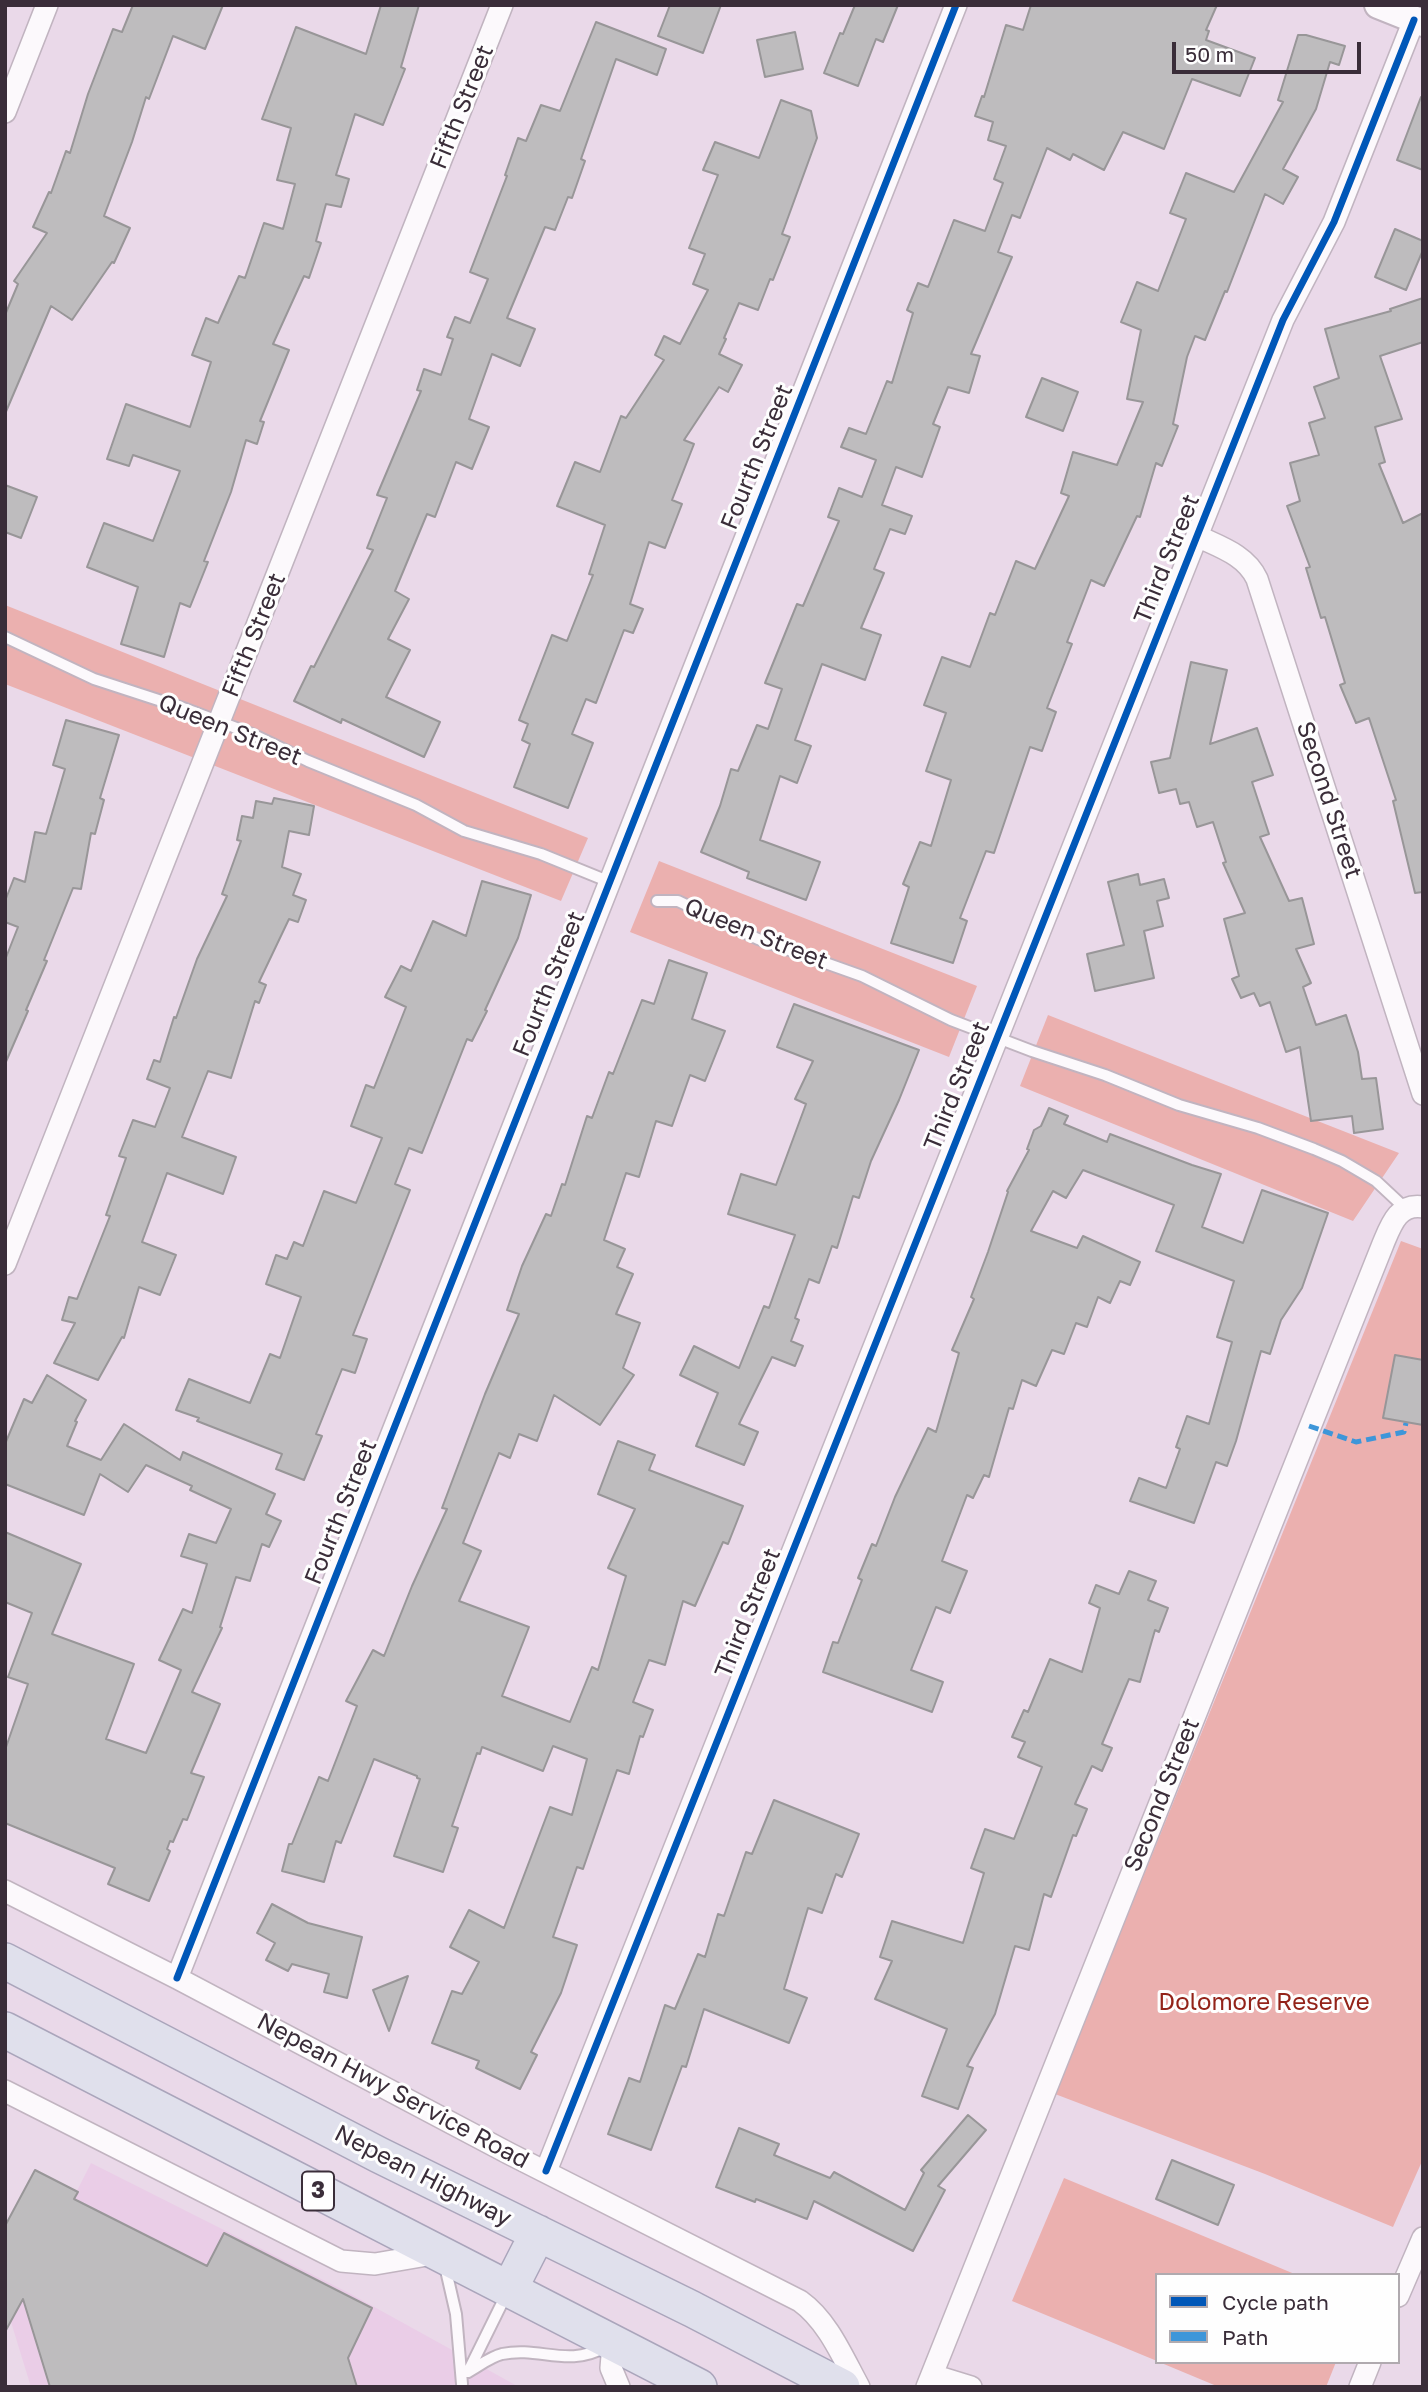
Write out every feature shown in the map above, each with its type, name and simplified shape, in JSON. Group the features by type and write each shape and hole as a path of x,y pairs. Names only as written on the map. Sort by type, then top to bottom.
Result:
{"highway":[{"name":"Nepean Highway","path":"5,1961 379,2155 692,2309 842,2387"},
{"name":"3","path":"5,2030 699,2387"},
{"path":"509,2290 538,2233"}],"street":[{"path":"5,112 47,5"},
{"name":"Fifth Street","path":"5,1264 502,5"},
{"name":"Fourth Street","path":"177,1978 956,5"},
{"path":"1378,5 1418,21"},
{"name":"Third Street","path":"546,2171 1283,320 1334,222 1418,21"},
{"name":"Second Street","path":"1197,536 1242,559 1252,568 1257,579 1423,1094"},
{"name":"Second Street","path":"929,2381 1383,1244 1395,1218 1415,1208"},
{"name":"Nepean Hwy Service Road","path":"5,1891 800,2301 823,2325 859,2387"},
{"path":"5,2091 341,2261 375,2264 441,2255"},
{"path":"1400,2291 1423,2238"},
{"path":"613,2343 611,2368 619,2387"},
{"path":"1360,2387 1369,2364"},
{"path":"929,2381 971,2387"}],"lane":[{"name":"Queen Street","path":"5,637 94,679 219,721 416,805 464,831 541,854 610,882"},
{"name":"Queen Street","path":"657,901 678,901 758,939 862,976 951,1020 997,1038 1105,1075 1180,1105 1258,1128 1329,1155 1376,1181 1415,1208"},
{"path":"441,2255 456,2314 462,2385"},
{"path":"462,2385 509,2290"},
{"path":"468,2372 503,2354 583,2357 613,2343"}],"shaded area":[{"path":"91,2163 349,2293 519,2387 31,2387 11,2322"}],"green space":[{"path":"5,605 588,838 561,901 5,684"},
{"path":"659,861 977,986 949,1057 630,932"},
{"path":"1048,1015 1399,1153 1353,1221 1020,1086"},
{"name":"Dolomore Reserve","path":"1401,1241 1423,1249 1423,2159 1393,2227 1265,2174 1055,2094"},
{"path":"1064,2178 1292,2273 1155,2273 1155,2360 1012,2301"},
{"path":"1164,2364 1335,2364 1326,2387 1219,2387"}],"building":[{"path":"133,5 223,5 205,49 173,36 149,99 146,97 104,216 130,228 114,263 112,262 72,320 51,306 5,414 5,315 18,284 14,281 47,233 33,227 49,192 51,193 66,151 70,153 88,94 113,29 122,32"},
{"path":"381,5 419,5 401,67 405,69 383,125 355,114 336,175 349,179 341,207 326,204 316,241 321,243 309,278 304,276 273,344 289,350 260,421 264,422 257,444 246,440 231,492 204,561 208,562 190,607 180,603 164,657 121,644 138,587 87,567 104,523 153,541 180,471 133,455 129,466 107,459 126,404 190,427 211,362 192,355 206,318 218,323 239,276 245,278 264,223 283,229 295,184 277,180 291,128 262,119 296,27 366,54"},
{"path":"670,5 721,5 703,53 658,36"},
{"path":"855,5 898,5 883,42 876,39 858,86 824,73"},
{"path":"1031,5 1217,5 1206,30 1209,31 1206,40 1255,58 1240,96 1192,79 1164,149 1123,132 1104,170 1073,154 1070,160 1047,148 1020,218 1012,215 998,252 1012,257 971,354 980,356 969,393 948,387 933,424 940,427 922,477 896,467 882,505 912,516 905,534 890,529 874,569 884,573 861,628 881,635 865,680 822,664 795,740 811,746 797,783 780,776 760,840 820,862 806,900 747,878 749,872 701,852 720,806 731,769 738,771 757,725 768,729 782,689 765,683 797,604 803,606 839,521 828,517 839,488 862,497 876,460 841,447 849,428 866,434 887,381 892,383 913,313 907,310 918,283 928,287 954,220 985,231 1003,183 994,179 1006,146 988,140 993,122 975,116 982,96 984,97 1006,25 1023,30"},
{"path":"596,22 666,49 657,75 616,59 581,159 585,161 572,198 568,197 555,230 545,227 507,318 535,329 520,366 492,354 469,419 489,427 472,469 456,462 435,517 427,514 395,591 409,599 388,639 410,650 386,697 440,722 424,757 342,719 341,723 294,701 373,550 367,548 387,498 377,495 421,391 417,390 424,369 441,375 453,339 447,337 455,317 470,323 488,279 470,272 507,176 505,175 518,138 526,141 541,105 560,111"},
{"path":"795,32 803,69 765,77 757,40"},
{"path":"1298,35 1345,46 1339,65 1330,62 1316,109 1283,169 1298,177 1283,204 1265,194 1227,292 1225,291 1205,340 1195,336 1187,357 1173,424 1178,426 1162,466 1156,463 1140,517 1137,516 1104,586 1091,580 1067,642 1072,644 1047,708 1056,712 1042,751 1030,747 994,853 986,851 960,918 967,921 953,963 891,943 909,887 903,884 920,842 931,846 951,780 926,771 946,713 924,705 942,657 970,667 990,613 995,615 1016,561 1035,569 1069,496 1061,493 1073,452 1117,465 1143,402 1127,399 1141,330 1121,322 1137,282 1158,291 1186,219 1170,213 1186,173 1234,192 1283,102 1278,100"},
{"path":"1421,97 1423,98 1423,170 1397,160"},
{"path":"781,100 811,111 817,138 782,234 790,237 758,310 739,303 724,338 726,339 719,354 742,365 728,392 719,387 684,440 694,444 672,500 682,504 665,548 649,542 630,604 643,609 633,633 624,630 596,703 586,699 572,734 593,743 568,808 514,787 530,744 522,740 528,724 519,720 552,635 567,641 593,575 589,574 605,525 557,506 575,462 600,472 621,416 626,418 664,360 655,355 664,336 680,344 708,290 693,284 705,254 689,248 718,175 703,170 715,142 759,158"},
{"path":"1395,229 1423,241 1423,250 1406,290 1375,277"},
{"path":"1423,298 1423,342 1380,356 1402,419 1375,427 1385,462 1379,464 1403,523 1423,513 1423,892 1415,893 1393,801 1396,800 1369,718 1356,723 1340,685 1345,683 1325,617 1321,618 1306,568 1310,567 1287,506 1300,501 1290,463 1319,455 1309,423 1325,418 1314,387 1339,378 1325,329 1391,311 1390,309"},
{"path":"1042,378 1078,392 1063,431 1026,417"},
{"path":"5,485 37,497 21,538 5,532"},
{"path":"1191,662 1227,670 1210,744 1257,728 1273,775 1252,782 1269,834 1260,837 1289,901 1302,898 1314,944 1296,949 1311,983 1303,987 1316,1025 1346,1015 1358,1052 1362,1079 1376,1078 1383,1129 1354,1133 1352,1116 1311,1121 1300,1047 1286,1052 1270,1002 1260,1006 1254,993 1241,998 1232,979 1239,976 1224,919 1245,913 1223,863 1226,862 1213,822 1197,827 1189,802 1180,804 1176,789 1159,793 1151,762 1170,758"},
{"path":"66,720 119,735 100,798 104,800 95,834 91,833 81,889 73,888 44,960 47,961 26,1010 28,1011 5,1064 5,960 18,927 5,922 5,901 14,878 25,882 35,832 46,834 65,769 53,765"},
{"path":"274,798 314,806 309,835 289,831 282,867 301,874 293,895 306,900 298,922 289,919 259,982 266,985 259,1003 255,1001 231,1078 208,1071 182,1137 236,1157 223,1194 167,1173 142,1242 176,1255 160,1295 139,1287 124,1338 122,1337 98,1380 54,1363 75,1323 62,1320 69,1297 77,1299 110,1216 106,1215 126,1158 119,1156 133,1120 155,1127 170,1088 147,1079 154,1060 160,1062 197,959 227,896 222,894 241,841 237,840 242,816 253,818 256,801 272,804"},
{"path":"1138,874 1140,885 1164,879 1169,898 1157,901 1163,926 1144,931 1154,978 1095,991 1087,954 1124,945 1108,882"},
{"path":"482,881 531,895 518,938 472,1041 467,1039 422,1153 409,1148 395,1184 410,1190 353,1335 367,1339 355,1373 342,1369 316,1434 322,1436 304,1480 276,1469 282,1454 197,1421 199,1418 176,1410 189,1379 250,1403 270,1354 280,1358 301,1297 266,1284 276,1255 287,1259 294,1242 303,1246 324,1191 356,1203 382,1138 351,1126 366,1085 374,1088 406,1007 385,997 401,966 411,971 433,921 466,936"},
{"path":"669,960 707,973 692,1019 725,1031 705,1081 690,1075 672,1126 656,1121 639,1177 626,1173 604,1240 625,1249 617,1267 633,1274 616,1314 640,1323 623,1368 634,1375 600,1425 554,1395 537,1441 519,1434 510,1458 499,1453 463,1543 481,1551 459,1601 529,1627 502,1696 570,1722 592,1667 598,1670 626,1576 608,1568 635,1509 598,1494 618,1441 655,1455 649,1470 743,1506 728,1544 723,1542 695,1606 683,1601 665,1665 649,1660 633,1702 653,1710 643,1737 640,1736 629,1774 617,1770 583,1869 577,1867 553,1937 577,1945 561,1993 531,2052 537,2055 520,2089 476,2068 479,2061 432,2043 452,1991 462,1994 479,1962 450,1947 469,1910 504,1928 550,1807 572,1815 587,1759 553,1746 543,1771 482,1747 480,1754 477,1753 452,1826 458,1828 443,1872 394,1856 420,1779 374,1759 341,1843 336,1841 324,1882 282,1871 289,1844 292,1844 319,1777 328,1781 357,1706 346,1701 373,1650 384,1656 447,1509 442,1508 519,1314 507,1310 522,1266 546,1214 551,1216 562,1184 565,1185 587,1116 592,1118 609,1072 613,1074 642,1000 654,1004"},
{"path":"794,1004 919,1050 871,1161 859,1198 853,1196 837,1248 832,1246 819,1283 809,1279 795,1318 799,1320 791,1341 803,1346 795,1366 772,1357 739,1424 758,1432 744,1465 696,1446 718,1393 680,1375 694,1346 739,1368 764,1306 769,1308 795,1235 728,1214 741,1174 776,1185 806,1104 795,1099 813,1061 777,1047"},
{"path":"1049,1108 1068,1116 1064,1124 1107,1142 1110,1134 1221,1174 1202,1227 1243,1243 1262,1190 1328,1213 1302,1288 1281,1320 1270,1354 1261,1351 1227,1466 1216,1462 1194,1523 1130,1501 1139,1478 1166,1488 1180,1449 1176,1447 1187,1416 1209,1424 1232,1342 1217,1337 1234,1281 1156,1251 1174,1205 1083,1170 1066,1198 1053,1191 1031,1231 1077,1248 1083,1236 1140,1262 1130,1285 1120,1281 1110,1303 1098,1297 1087,1327 1076,1323 1064,1354 1052,1350 1036,1386 1022,1380 1013,1409 1009,1408 989,1477 984,1475 973,1498 967,1495 942,1561 967,1571 950,1613 936,1607 911,1670 943,1682 932,1712 823,1672 833,1642 838,1643 862,1580 858,1578 872,1544 876,1546 895,1497 928,1428 936,1432 959,1353 952,1350 974,1299 971,1297 1007,1191 1029,1150 1027,1149 1034,1130 1041,1126"},
{"path":"1395,1355 1423,1360 1423,1425 1383,1418"},
{"path":"47,1375 86,1400 75,1421 77,1422 67,1446 101,1460 124,1424 180,1460 183,1452 275,1494 266,1514 281,1521 269,1547 262,1544 250,1581 236,1577 220,1627 222,1628 192,1692 220,1704 191,1773 204,1777 187,1820 183,1819 173,1842 170,1841 167,1849 170,1851 149,1901 108,1884 115,1868 5,1823 5,1750 28,1684 8,1677 32,1613 5,1602 5,1532 81,1564 52,1634 134,1664 106,1739 146,1753 181,1670 159,1660 183,1609 192,1613 207,1564 181,1556 189,1534 216,1543 231,1509 190,1490 192,1486 146,1465 128,1492 100,1474 84,1515 5,1484 5,1444 24,1399 32,1403"},
{"path":"1129,1571 1156,1581 1148,1600 1168,1608 1159,1632 1155,1630 1140,1682 1129,1679 1102,1744 1112,1748 1102,1771 1092,1766 1075,1804 1087,1809 1076,1836 1073,1835 1051,1897 1044,1894 1029,1950 1015,1946 995,2014 967,2066 973,2068 958,2109 922,2096 947,2029 875,1999 892,1961 880,1957 892,1921 963,1943 984,1873 971,1868 985,1829 1014,1839 1042,1767 1018,1757 1025,1742 1012,1737 1024,1710 1028,1712 1050,1659 1082,1672 1100,1608 1089,1603 1096,1585 1119,1594"},
{"path":"774,1800 859,1834 842,1877 836,1874 822,1913 808,1908 784,1989 807,1998 789,2043 704,2009 686,2067 682,2066 651,2150 608,2134 629,2078 640,2082 665,2005 675,2009 698,1954 705,1957 718,1914 724,1916 746,1852 752,1854"},
{"path":"272,1904 308,1923 362,1937 347,1998 324,1992 329,1974 292,1964 288,1971 266,1960 275,1943 257,1933"},
{"path":"408,1976 389,2031 373,1990"},
{"path":"968,2115 986,2130 938,2186 945,2190 913,2251 814,2201 807,2219 716,2187 739,2128 779,2144 774,2155 830,2178 834,2172 905,2210 924,2173 921,2170"},
{"path":"1172,2160 1234,2185 1218,2225 1156,2199"},
{"path":"35,2170 78,2192 74,2199 207,2266 224,2233 372,2308 348,2358 357,2387 50,2387 23,2299 5,2332 5,2226"}],"marked path":[{"path":"1309,1426 1356,1442 1404,1432 1406,1423"}],"cycle path":[{"path":"177,1978 956,5"},
{"path":"546,2171 1283,320 1334,222 1414,20"}]}
